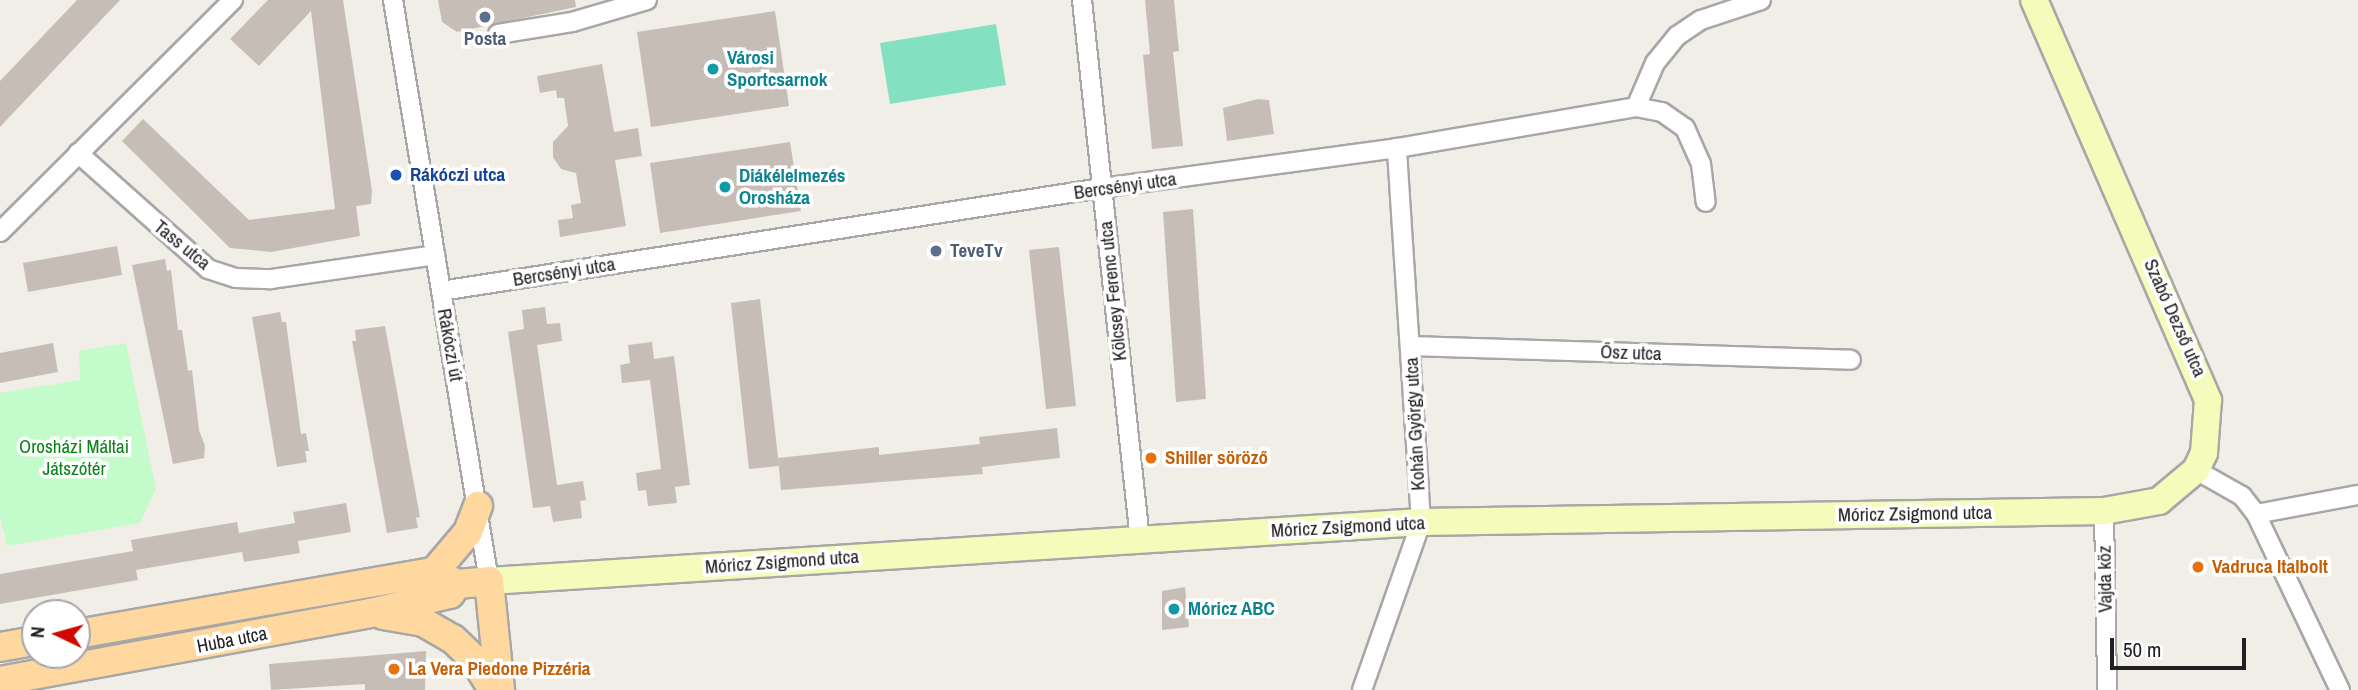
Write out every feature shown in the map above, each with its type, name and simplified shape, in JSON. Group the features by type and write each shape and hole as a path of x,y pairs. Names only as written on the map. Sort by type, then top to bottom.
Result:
{"main road":[{"name":"Szabó Dezső utca","path":"2034,0 2202,376 2210,420 2206,446 2196,470"},
{"name":"Móricz Zsigmond utca","path":"489,581 1421,522 2104,511 2160,501 2196,470"},
{"path":"446,578 478,506"},
{"name":"Huba utca","path":"0,681 370,613 450,594 446,578"},
{"name":"Huba utca","path":"91,632 446,578 489,581"},
{"name":"Rákóczi út","path":"489,581 500,690"},
{"path":"370,613 423,622 453,639 474,659 494,690"},
{"path":"0,647 21,643"}],"street":[{"path":"0,232 233,0"},
{"name":"Rákóczi út","path":"393,0 489,581"},
{"path":"498,34 572,22 647,0"},
{"name":"Kölcsey Ferenc utca","path":"1082,0 1140,540"},
{"path":"1706,202 1701,164 1685,128 1662,112 1636,107 1655,63 1677,36 1701,20 1761,0"},
{"name":"Bercsényi utca","path":"440,291 1102,188 1397,148 1636,107"},
{"name":"Kohán György utca","path":"1362,690 1421,522 1397,148"},
{"name":"Tass utca","path":"78,153 208,269 236,278 271,279 435,255"},
{"name":"Ősz utca","path":"1410,346 1851,360"},
{"path":"2196,470 2242,496 2256,514 2340,690"},
{"path":"2256,514 2358,495"},
{"name":"Vajda köz","path":"2104,511 2107,690"}],"green space":[{"path":"996,24 1006,85 890,104 880,43"},
{"name":"Orosházi Máltai Játszótér","path":"126,343 156,489 140,523 7,546 0,516 0,393 80,380 79,351"}],"building":[{"path":"77,0 120,0 0,127 0,81"},
{"path":"268,0 343,0 372,191 371,204 356,206 360,236 271,252 230,248 122,141 143,119 249,220 335,209 311,11 259,66 230,39"},
{"name":"Posta","path":"438,0 575,0 576,7 457,32 442,22"},
{"path":"1145,0 1174,0 1179,51 1173,52 1183,146 1152,149 1143,55 1150,54"},
{"name":"Városi Sportcsarnok","path":"775,11 789,106 651,127 637,32"},
{"path":"602,64 614,132 638,128 642,156 615,160 626,226 560,237 558,220 573,218 571,205 581,203 576,173 561,169 553,157 553,142 568,126 564,98 557,98 556,90 540,93 537,76"},
{"path":"1258,99 1269,100 1274,134 1227,141 1223,108"},
{"name":"Diákélelmezés Orosháza","path":"790,142 801,211 660,233 650,163"},
{"path":"1193,209 1206,399 1176,402 1163,212"},
{"path":"117,246 122,275 28,292 23,263"},
{"path":"1059,247 1076,406 1046,409 1029,250"},
{"path":"165,259 167,271 171,270 178,330 182,330 188,371 192,370 199,430 205,446 204,458 173,464 132,265"},
{"path":"760,299 779,466 749,469 731,303"},
{"path":"545,307 547,324 560,323 562,341 537,345 557,485 583,481 586,500 580,501 582,518 553,522 550,506 533,508 508,332 524,329 522,310"},
{"path":"280,312 282,322 286,322 301,434 306,433 309,451 305,451 307,462 277,467 252,317"},
{"path":"385,326 420,517 416,518 418,528 387,533 352,341 356,341 355,330"},
{"path":"652,342 654,359 674,356 690,485 675,487 677,503 648,506 646,490 638,491 636,473 661,469 650,380 622,383 620,365 630,363 628,345"},
{"path":"53,343 58,372 0,383 0,353"},
{"path":"1057,428 1060,458 982,467 983,474 781,490 778,458 879,447 879,455 980,444 979,437"},
{"path":"346,503 351,532 298,541 300,553 244,562 242,552 136,570 138,580 0,604 0,574 133,551 131,540 237,522 239,533 295,523 293,512"},
{"name":"Móricz ABC","path":"1185,587 1189,627 1162,630 1162,591"},
{"path":"426,651 425,690 365,690 365,684 271,690 269,664"}],"place":[{"name":"Posta","path":"485,17"},
{"name":"Városi Sportcsarnok","path":"713,69"},
{"name":"Rákóczi utca","path":"396,175"},
{"name":"Diákélelmezés Orosháza","path":"725,187"},
{"name":"TeveTv","path":"936,251"},
{"name":"Shiller söröző","path":"1151,458"},
{"name":"Vadruca Italbolt","path":"2198,567"},
{"name":"Móricz ABC","path":"1174,609"},
{"name":"La Vera Piedone Pizzéria","path":"394,669"}]}
